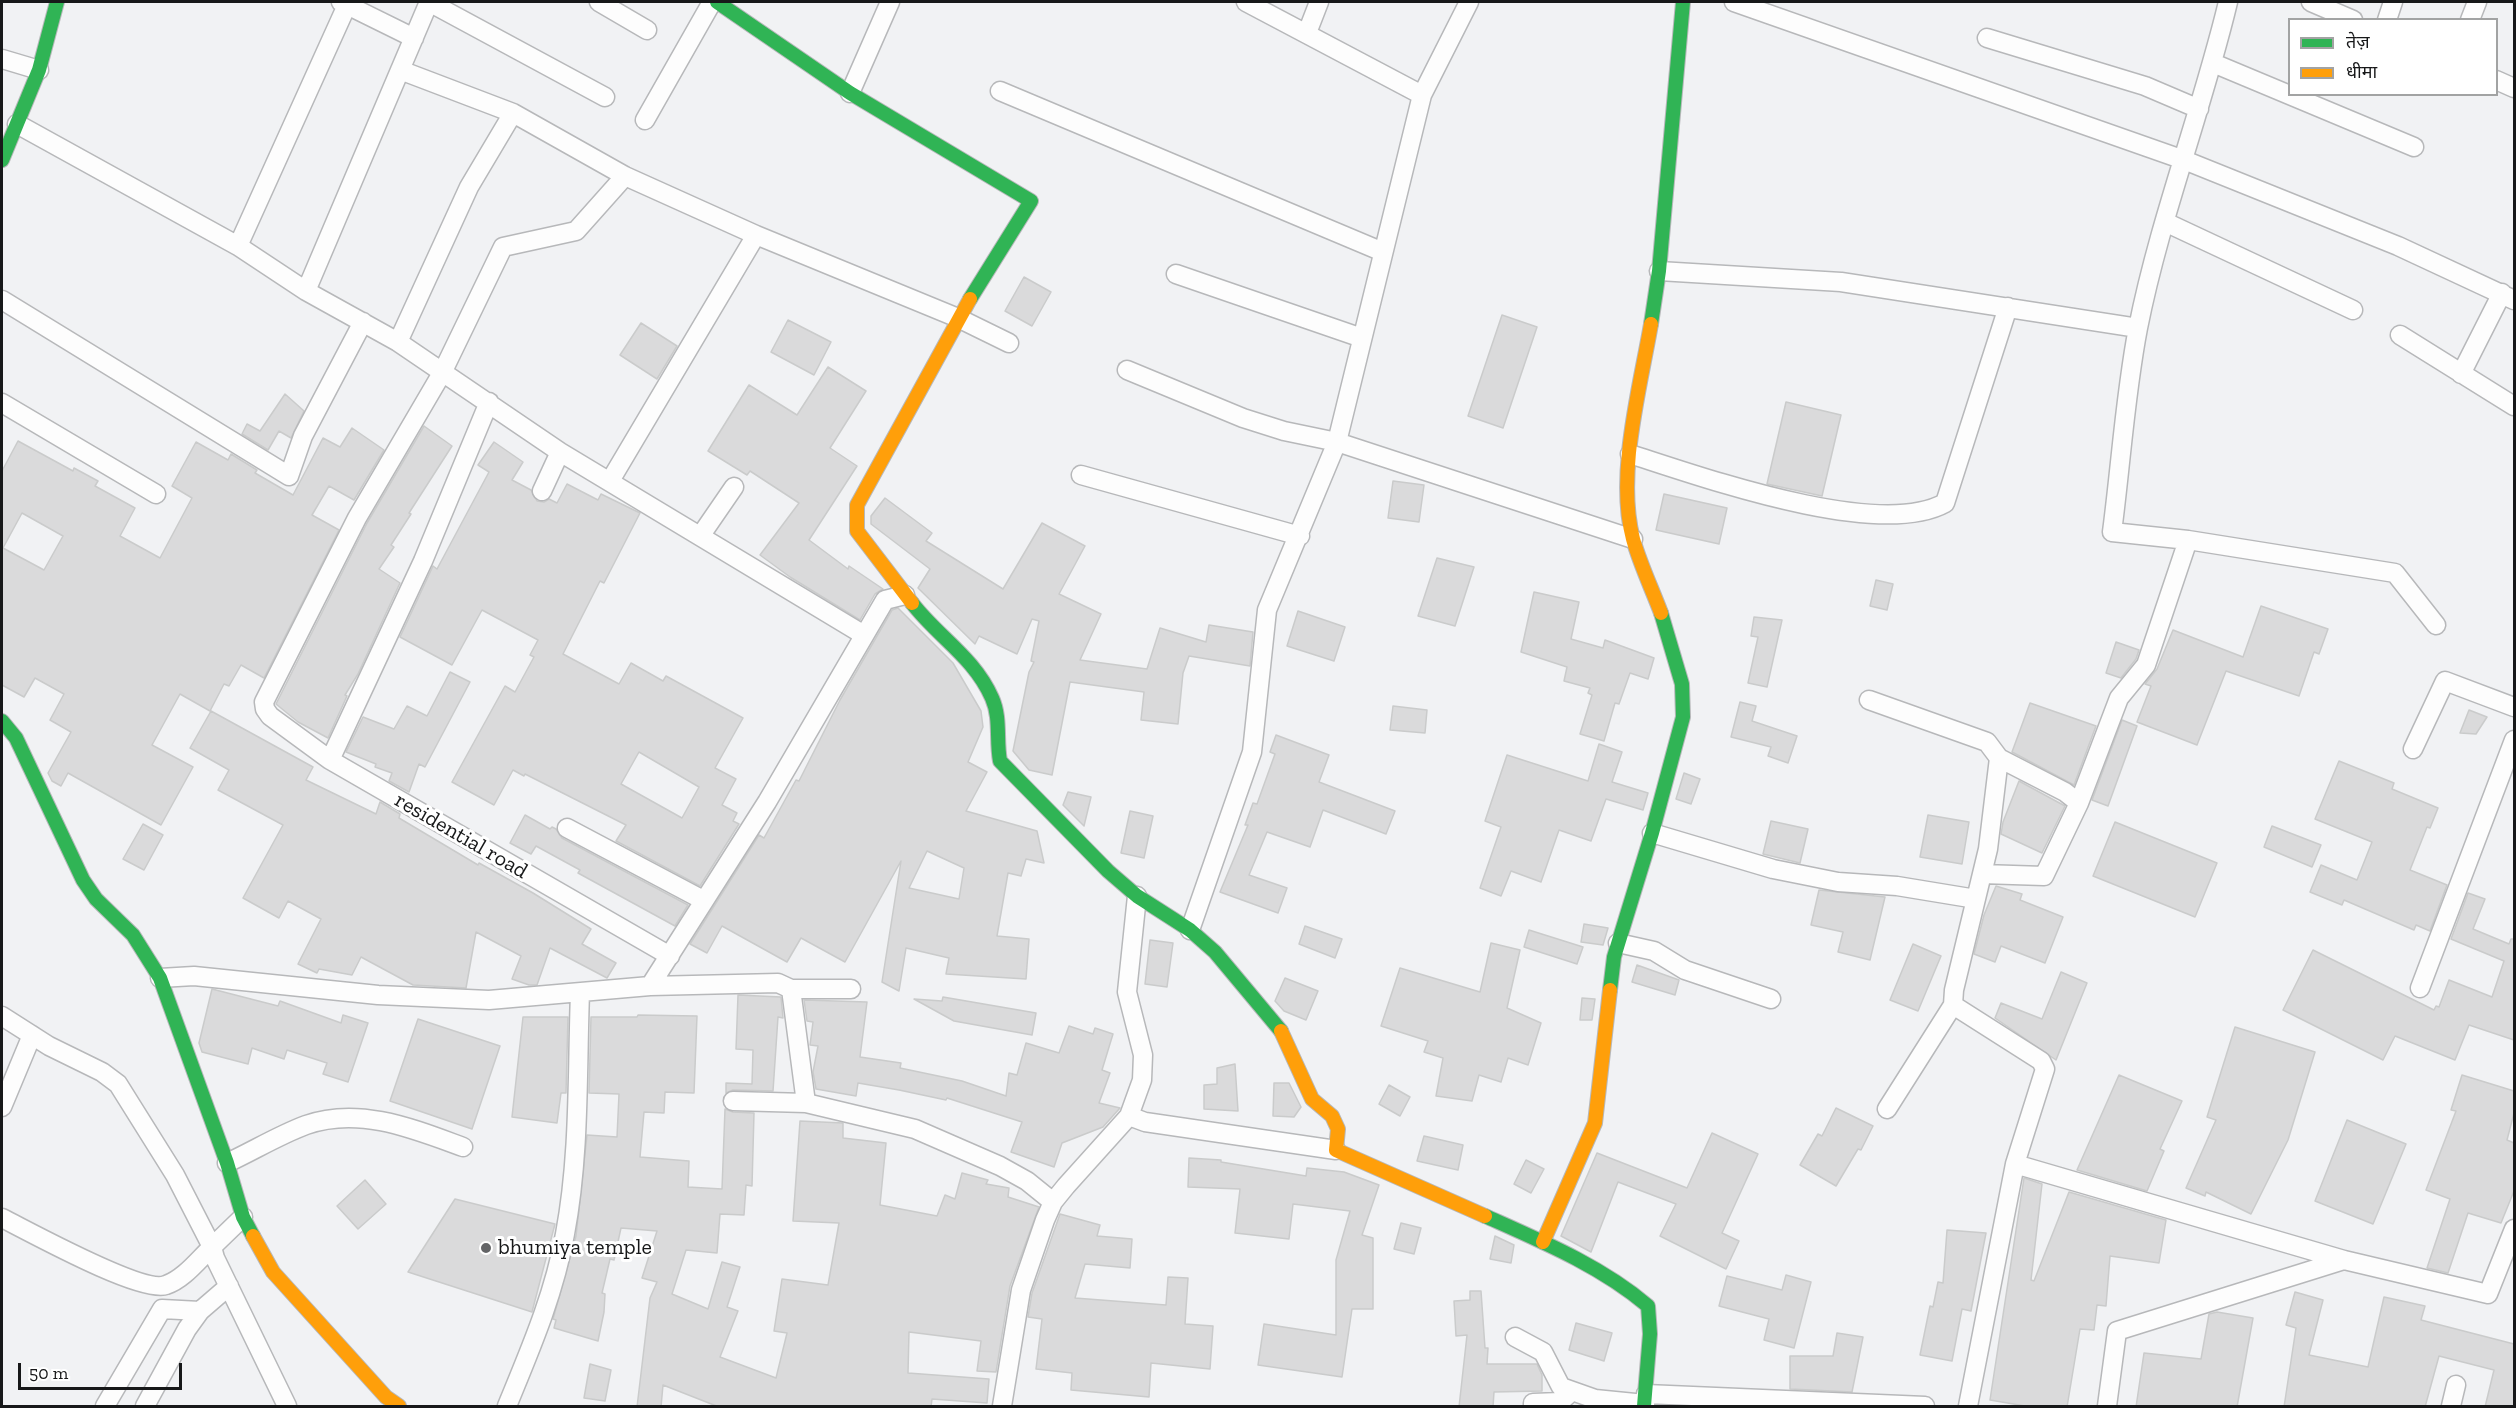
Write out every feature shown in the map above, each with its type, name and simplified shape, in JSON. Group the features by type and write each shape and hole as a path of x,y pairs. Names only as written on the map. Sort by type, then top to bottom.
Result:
{"street":[{"path":"2,158 39,70 57,2"},
{"path":"306,291 429,2 605,97"},
{"path":"599,2 647,30"},
{"path":"645,120 712,2"},
{"path":"717,2 850,93 1031,201 958,318 857,505 857,531 905,595 964,654 992,698 998,723 996,742 1000,761 1108,871 1137,896 1190,930 1215,952 1281,1030 1312,1099 1336,1122 1336,1150"},
{"path":"850,93 889,2"},
{"path":"1246,2 1422,95"},
{"path":"1306,33 1320,2"},
{"path":"1190,930 1252,752 1267,609 1300,536 1336,442 1422,95 1469,2"},
{"path":"1543,1242 1595,1123 1614,957 1652,834 1683,717 1682,684 1669,633 1633,539 1628,504 1630,454 1659,271 1683,2"},
{"path":"1734,2 2184,160 2398,246 2508,297 2461,375"},
{"path":"2228,2 2213,63 2165,222 2138,328 2112,532 2188,540 2396,573 2436,624"},
{"path":"2311,2 2348,18"},
{"path":"2387,18 2393,2"},
{"path":"2471,18 2477,2"},
{"path":"238,246 344,3 414,38"},
{"path":"1987,38 2145,86 2199,110"},
{"path":"2,59 39,70"},
{"path":"2213,63 2288,94"},
{"path":"400,70 513,113 624,176 756,235 958,318 1009,343"},
{"path":"2498,81 2514,88"},
{"path":"1000,91 1383,252"},
{"path":"2292,96 2414,147"},
{"path":"398,342 469,187 513,113"},
{"path":"17,124 238,246 306,291 398,342 560,452 864,635"},
{"path":"442,373 503,247 576,231 624,176"},
{"path":"2165,222 2353,310"},
{"path":"610,481 756,235"},
{"path":"1659,271 1841,282 2138,328"},
{"path":"1176,274 1362,338"},
{"path":"2,300 289,476 303,436 363,322"},
{"path":"1630,454 1731,486 1811,506 1899,516 1931,511 1945,503 2008,307"},
{"path":"2400,335 2514,406"},
{"path":"1127,370 1243,418 1284,432 1336,442 1633,539"},
{"name":"residential road","path":"442,373 357,518 264,702 265,709 270,716 330,760 670,956"},
{"path":"330,760 423,561 489,402"},
{"path":"2,403 156,494"},
{"path":"542,491 560,452"},
{"path":"1081,475 1300,536"},
{"path":"701,535 734,487"},
{"path":"1982,874 2044,876 2079,803 2119,698 2146,665 2188,540"},
{"path":"650,986 767,802 885,600 905,595"},
{"path":"2413,749 2445,681 2514,706"},
{"path":"1869,700 1987,742 1999,758 2065,792 2079,803"},
{"path":"2,721 16,738 83,880 96,899 133,936 160,978 227,1163 243,1217 273,1272 370,1380 399,1407"},
{"path":"2420,988 2514,740"},
{"path":"1887,1109 1953,1005 1954,990 1988,849 1999,758"},
{"path":"567,828 703,900"},
{"path":"1652,834 1780,871 1838,882 1897,886 1976,899"},
{"path":"1002,1407 1021,1290 1031,1256 1053,1202 1129,1116 1142,1080 1143,1055 1127,992 1137,896"},
{"path":"1618,943 1654,951 1685,970 1771,999"},
{"path":"160,978 194,976 378,995 489,1000 650,986 778,983 791,989 851,988"},
{"path":"791,989 806,1103"},
{"path":"507,1407 541,1326 566,1233 573,1174 580,993"},
{"path":"1953,1005 2044,1065 2015,1164 1968,1407"},
{"path":"2,1016 32,1035 102,1072 118,1084 175,1175 212,1247 287,1407"},
{"path":"2,1107 32,1035"},
{"path":"733,1101 806,1103 915,1129 954,1144 1027,1181 1053,1202"},
{"path":"1129,1116 1145,1122 1336,1150 1543,1242 1629,1290 1648,1306 1650,1334 1645,1401"},
{"path":"227,1163 308,1125 346,1118 392,1122 463,1147"},
{"path":"2015,1164 2344,1260 2488,1294 2514,1229"},
{"path":"2,1218 113,1273 147,1285 164,1286 176,1280 243,1217"},
{"path":"2107,1407 2117,1331 2344,1260"},
{"path":"145,1407 187,1329 200,1311 229,1287"},
{"path":"105,1407 162,1309 200,1311"},
{"path":"1515,1337 1543,1352 1561,1387 1595,1399 1925,1407"},
{"path":"2451,1407 2456,1384"},
{"path":"1533,1407 1533,1403 1560,1402 1572,1390"}],"building":[{"path":"1024,277 1051,292 1032,326 1005,311"},
{"path":"1502,315 1537,327 1503,428 1468,416"},
{"path":"788,320 831,342 814,375 771,352"},
{"path":"641,323 677,346 657,379 620,355"},
{"path":"828,367 866,391 830,448 857,466 809,540 848,569 849,566 883,589 875,594 860,620 790,577 760,555 799,503 750,471 747,475 708,451 749,385 797,415"},
{"path":"285,394 304,411 291,438 279,431 268,450 242,434 247,424 260,431"},
{"path":"1786,402 1841,415 1822,496 1767,484"},
{"path":"424,426 452,446 409,513 411,514 391,545 394,547 379,569 400,583 358,674 345,695 347,696 328,738 298,722 276,704 367,523"},
{"path":"352,428 384,450 354,500 329,486 312,515 339,530 264,678 241,665 229,686 224,684 210,711 180,694 152,745 193,767 161,825 68,773 61,786 52,781 48,773 71,732 50,720 64,694 35,678 24,697 2,685 2,471 18,441 73,471 74,468 98,481 95,486 135,508 120,536 160,558 192,498 172,486 196,442 228,460 231,454 257,470 255,473 293,495 323,438 340,447","holes":["22,513 63,536 44,570 3,548"]},
{"path":"494,442 523,462 512,480 531,490 537,501 544,502 549,499 557,503 567,484 598,500 601,494 640,513 604,583 600,581 563,654 619,684 631,663 663,681 666,676 743,718 715,768 736,779 722,805 737,813 733,821 739,824 700,886 616,841 626,825 525,774 524,776 513,770 494,805 452,782 505,686 515,692 534,657 530,655 538,640 482,610 452,665 400,637 433,566 437,569 489,472 478,465","holes":["639,752 699,787 682,818 621,784"]},
{"path":"1393,481 1424,485 1419,522 1388,518"},
{"path":"1664,494 1727,508 1719,544 1656,530"},
{"path":"885,498 932,533 926,541 1003,589 1042,523 1085,546 1059,594 1101,614 1080,660 1147,669 1160,628 1206,642 1209,625 1253,632 1250,666 1189,656 1183,673 1178,724 1141,720 1144,692 1070,682 1052,775 1029,770 1013,751 1029,672 1034,662 1031,661 1039,621 1032,619 1017,654 979,636 975,644 918,588 930,569 871,524 871,516"},
{"path":"1437,558 1474,567 1455,626 1418,616"},
{"path":"1876,580 1893,584 1887,610 1870,606"},
{"path":"1534,592 1579,602 1571,639 1603,648 1605,640 1654,658 1648,679 1630,673 1619,704 1615,703 1604,741 1580,734 1592,695 1588,693 1590,688 1564,681 1567,667 1521,652"},
{"path":"2261,606 2328,629 2319,654 2314,652 2299,696 2226,671 2197,745 2137,722 2151,686 2145,684 2157,669 2173,630 2243,657"},
{"path":"898,608 953,663 981,711 983,727 968,762 987,772 966,811 1037,831 1044,863 1026,859 1021,876 1008,873 997,936 1029,939 1026,979 946,974 949,958 906,948 899,991 882,982 901,861 845,962 801,938 787,962 722,926 707,953 690,944 759,835 764,838 796,780 799,781 840,700 892,610","holes":["927,851 964,868 959,899 909,888"]},
{"path":"1298,611 1345,627 1334,661 1287,646"},
{"path":"1754,617 1782,620 1767,687 1748,683 1758,637 1751,636"},
{"path":"2116,642 2139,650 2136,659 2121,678 2106,673"},
{"path":"450,672 470,682 425,767 419,764 409,792 389,781 392,773 346,752 363,717 394,729 407,706 427,716"},
{"path":"1740,702 1756,706 1752,721 1797,736 1788,763 1768,756 1771,747 1731,737"},
{"path":"2030,703 2096,726 2074,785 2012,752"},
{"path":"1393,706 1427,710 1425,733 1390,730"},
{"path":"2469,710 2487,717 2476,734 2460,733"},
{"path":"211,711 313,767 306,780 376,814 380,802 400,814 399,818 478,865 479,863 533,893 591,929 582,944 616,963 607,978 550,948 537,985 529,985 512,979 521,956 476,932 466,988 413,985 361,957 352,975 319,969 317,973 298,964 321,919 288,901 279,918 243,898 283,825 218,790 229,770 190,748"},
{"path":"2122,720 2137,726 2108,806 2092,800"},
{"path":"1276,735 1329,755 1319,782 1395,811 1386,834 1323,810 1310,847 1267,832 1249,875 1287,888 1278,913 1220,892 1248,825 1245,825 1253,803 1257,804 1275,754 1270,752"},
{"path":"1599,744 1622,752 1612,782 1648,793 1643,810 1606,799 1591,841 1559,830 1541,882 1511,871 1501,896 1480,888 1501,827 1485,821 1507,755 1588,781"},
{"path":"2339,761 2394,783 2392,789 2438,808 2430,828 2427,827 2410,870 2447,885 2430,931 2416,925 2414,930 2344,900 2342,905 2310,892 2321,865 2357,880 2372,842 2315,819"},
{"path":"1684,773 1700,779 1691,804 1676,799"},
{"path":"2019,781 2065,806 2042,853 2001,834 2003,822"},
{"path":"1068,792 1091,797 1084,826 1063,805"},
{"path":"1130,811 1153,816 1144,858 1121,853"},
{"path":"525,815 550,829 552,827 556,829 562,838 688,905 675,926 578,873 580,870 536,846 531,854 510,843"},
{"path":"1928,815 1969,822 1962,864 1920,857"},
{"path":"1771,821 1808,829 1800,863 1763,854"},
{"path":"2115,822 2217,863 2195,917 2093,876"},
{"path":"143,824 163,835 144,870 123,859"},
{"path":"2272,826 2321,845 2312,867 2264,847"},
{"path":"1996,886 2022,894 2020,900 2063,917 2045,963 2001,946 1995,962 1974,954 1984,915"},
{"path":"1819,890 1885,897 1870,960 1838,952 1843,932 1811,925"},
{"path":"2468,893 2485,899 2473,929 2509,944 2511,939 2514,939 2514,1040 2469,1025 2455,1060 2395,1036 2383,1060 2283,1010 2313,950 2434,1010 2436,1006 2439,1007 2449,980 2492,997 2504,961 2451,939"},
{"path":"1584,924 1608,928 1603,945 1581,942"},
{"path":"1305,926 1342,939 1335,958 1299,944"},
{"path":"1529,930 1583,947 1577,964 1524,947"},
{"path":"1150,940 1173,943 1167,987 1145,984"},
{"path":"1491,943 1520,950 1507,1008 1541,1023 1528,1065 1508,1058 1501,1082 1479,1075 1472,1101 1436,1096 1443,1058 1424,1052 1428,1041 1381,1026 1400,968 1480,992"},
{"path":"1913,944 1941,956 1918,1011 1890,1000"},
{"path":"1637,965 1679,980 1675,995 1632,982"},
{"path":"2061,972 2087,983 2056,1060 1995,1018 2001,1003 2042,1019"},
{"path":"1285,978 1318,991 1306,1020 1284,1011 1275,1001"},
{"path":"212,989 278,1006 280,1001 341,1023 343,1015 368,1023 348,1082 323,1074 327,1063 287,1050 284,1059 252,1048 248,1064 202,1052 199,1043"},
{"path":"738,995 781,997 783,1018 778,1017 773,1091 733,1090 726,1093 726,1083 752,1084 753,1050 736,1049"},
{"path":"943,997 1036,1013 1032,1035 954,1021 914,999 942,1001"},
{"path":"1582,998 1595,999 1592,1020 1580,1020"},
{"path":"804,1000 867,1002 860,1057 901,1063 900,1068 962,1081 1006,1096 1009,1073 1017,1075 1026,1043 1059,1053 1069,1026 1093,1034 1095,1028 1113,1034 1102,1070 1110,1073 1099,1103 1120,1108 1103,1127 1062,1143 1054,1167 1011,1152 1022,1122 947,1098 946,1100 858,1083 856,1096 816,1089 813,1072 818,1046 810,1045 813,1022 807,1021"},
{"path":"638,1015 697,1016 694,1093 665,1092 664,1113 644,1112 640,1157 689,1161 688,1187 722,1189 725,1109 733,1112 754,1113 752,1186 746,1185 744,1215 720,1214 717,1253 686,1250 672,1294 708,1309 722,1262 740,1267 727,1307 738,1311 720,1357 776,1378 787,1333 774,1331 782,1279 828,1285 839,1223 793,1221 800,1121 843,1123 843,1138 886,1143 880,1205 937,1216 945,1195 955,1199 962,1173 988,1180 986,1184 1009,1188 1008,1197 1039,1207 1010,1286 996,1372 977,1371 981,1341 909,1332 908,1373 989,1379 987,1403 932,1399 931,1407 719,1407 663,1385 661,1407 637,1407 650,1298 657,1282 642,1278 657,1231 621,1228 614,1260 610,1259 602,1293 605,1294 604,1312 598,1341 554,1328 556,1320 553,1319 576,1236 587,1135 617,1137 619,1094 589,1093 591,1017 637,1017"},
{"path":"523,1017 568,1017 566,1093 561,1093 557,1123 512,1117"},
{"path":"418,1019 500,1046 472,1129 390,1101"},
{"path":"2235,1027 2315,1052 2288,1140 2251,1214 2206,1192 2205,1196 2186,1188 2216,1120 2207,1117"},
{"path":"1235,1064 1238,1111 1204,1109 1204,1085 1217,1084 1217,1068"},
{"path":"2119,1075 2182,1101 2160,1149 2164,1151 2147,1191 2077,1170"},
{"path":"2462,1075 2514,1091 2514,1113 2507,1140 2514,1143 2514,1191 2501,1223 2468,1213 2448,1273 2427,1268 2450,1199 2426,1190 2456,1111 2451,1110"},
{"path":"1274,1083 1289,1083 1301,1107 1294,1117 1273,1116"},
{"path":"1389,1085 1410,1097 1400,1116 1379,1104"},
{"path":"1836,1108 1873,1126 1861,1150 1858,1149 1836,1186 1800,1165 1818,1134 1822,1136"},
{"path":"2347,1120 2406,1144 2373,1224 2315,1201"},
{"path":"1712,1133 1758,1154 1722,1233 1739,1241 1726,1269 1660,1236 1676,1204 1618,1182 1591,1252 1561,1236 1597,1153 1687,1188"},
{"path":"1424,1136 1463,1145 1458,1170 1417,1161"},
{"path":"1189,1158 1221,1160 1221,1162 1306,1176 1307,1168 1344,1172 1379,1185 1362,1235 1373,1238 1373,1309 1352,1309 1342,1377 1258,1365 1264,1324 1336,1335 1336,1260 1350,1211 1293,1204 1289,1239 1235,1233 1240,1189 1188,1187"},
{"path":"1526,1160 1544,1169 1531,1193 1514,1184"},
{"path":"2024,1178 2042,1184 2031,1280 2034,1281 2069,1192 2166,1220 2159,1263 2110,1256 2106,1306 2097,1305 2094,1330 2080,1329 2067,1407 2031,1407 1990,1400"},
{"path":"365,1180 386,1204 358,1229 337,1206"},
{"name":"bhumiya temple","path":"455,1199 555,1224 532,1312 408,1272"},
{"path":"1060,1214 1100,1225 1097,1236 1132,1239 1130,1268 1085,1264 1075,1298 1166,1305 1168,1277 1188,1278 1185,1324 1213,1326 1210,1369 1151,1363 1149,1397 1071,1390 1072,1373 1036,1369 1042,1319 1028,1317 1032,1293"},
{"path":"1401,1223 1421,1228 1414,1254 1394,1249"},
{"path":"1947,1230 1986,1233 1971,1311 1962,1309 1952,1361 1920,1355 1930,1306 1933,1307 1938,1282 1943,1283"},
{"path":"1495,1236 1514,1245 1511,1263 1490,1259"},
{"path":"1786,1275 1811,1282 1794,1348 1764,1340 1769,1319 1719,1306 1727,1276 1782,1290"},
{"path":"1470,1291 1481,1291 1485,1348 1488,1348 1487,1364 1537,1364 1542,1375 1542,1391 1494,1392 1493,1407 1459,1407 1467,1335 1456,1336 1454,1301 1470,1300"},
{"path":"2295,1292 2323,1300 2309,1355 2368,1367 2384,1297 2425,1306 2421,1320 2514,1344 2514,1407 2485,1407 2494,1370 2439,1356 2425,1407 2284,1407 2296,1328 2286,1325"},
{"path":"2217,1312 2253,1318 2237,1407 2136,1407 2144,1353 2201,1359 2209,1314"},
{"path":"1576,1323 1612,1333 1604,1361 1569,1350"},
{"path":"1837,1333 1863,1337 1852,1392 1790,1389 1790,1356 1833,1356"},
{"path":"590,1364 611,1370 605,1401 584,1398"}],"traffic: fast":[{"path":"2,160 39,70 57,2"},
{"path":"717,2 850,93 1031,201 970,299"},
{"path":"1651,324 1659,271 1683,2"},
{"path":"912,603 966,659 992,698 996,713 1000,761 1108,871 1137,896 1190,930 1215,952 1281,1031"},
{"path":"1610,990 1614,957 1652,833 1683,717 1682,684 1661,613"},
{"path":"2,721 16,738 83,880 96,899 133,935 160,978 227,1163 243,1217 253,1236"},
{"path":"1485,1216 1591,1267 1648,1306 1650,1334 1644,1406"}],"traffic: slow":[{"path":"912,603 857,531 857,505 970,299"},
{"path":"1651,324 1636,403 1628,460 1627,487 1628,514 1633,539 1661,613"},
{"path":"1543,1242 1595,1123 1610,990"},
{"path":"1281,1031 1312,1099 1332,1116 1338,1129 1336,1150 1485,1216"},
{"path":"253,1236 273,1272 386,1397 399,1406"}],"place":[{"name":"bhumiya temple","path":"486,1248"}]}
